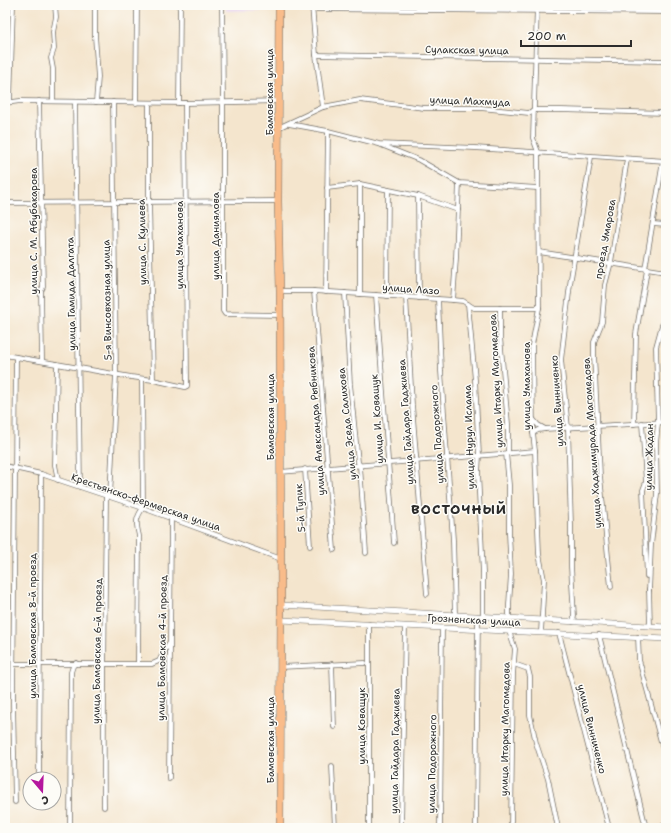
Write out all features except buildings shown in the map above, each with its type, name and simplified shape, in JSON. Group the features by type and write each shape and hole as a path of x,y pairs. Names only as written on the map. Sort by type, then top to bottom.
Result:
{"highway":[{"name":"Бамовская улица","path":"279,5 278,201 280,291 281,559 280,828"}],"street":[{"path":"10,102 13,5"},
{"path":"53,101 53,69 51,58 54,49 53,32 56,17 55,5"},
{"path":"95,5 95,36 98,77 96,102"},
{"path":"136,103 138,5"},
{"path":"179,103 180,5"},
{"name":"улица Даниялова","path":"222,5 223,311 226,314 280,315"},
{"name":"улица Умаханова","path":"537,5 533,138 538,152 539,308 532,345 533,433 540,554 544,580 541,632"},
{"path":"323,107 316,55 312,7 666,12"},
{"name":"Сулакская улица","path":"316,55 666,61"},
{"name":"улица Махмуда","path":"278,128 323,107 360,100 424,108 481,108 529,113 533,110 666,113"},
{"path":"5,103 20,101 53,101 185,104 279,101"},
{"name":"улица С. М. Абубакарова","path":"39,101 43,287 41,291 42,361"},
{"name":"улица Гамида Далгата","path":"75,102 78,202 80,487"},
{"name":"5-я Винсовхозная улица","path":"108,496 116,375 113,102"},
{"name":"улица С. Кулиева","path":"149,103 149,202 153,380"},
{"name":"улица Умаханова","path":"153,380 185,387 187,386 187,202 185,104"},
{"path":"289,124 328,131 379,144 419,160 459,183 538,188"},
{"path":"326,292 328,131"},
{"path":"379,144 538,152 591,157 664,161 636,334 634,424"},
{"name":"улица Винниченко","path":"573,622 568,428 561,360 574,257 591,157"},
{"name":"проезд Умарова","path":"602,322 605,285 611,262 627,159"},
{"path":"661,175 666,176"},
{"path":"453,300 459,183"},
{"path":"327,188 360,184 418,196 458,210"},
{"path":"360,184 360,294"},
{"path":"387,296 388,190"},
{"path":"418,196 419,298"},
{"path":"5,203 278,201"},
{"path":"653,224 666,226"},
{"path":"539,252 611,262 666,272"},
{"name":"улица Лазо","path":"280,291 314,291 453,300 463,301 474,308 539,308"},
{"name":"улица Александра Рыбникова","path":"314,291 334,550"},
{"name":"улица Эседа Салихова","path":"345,293 350,384 358,462 360,466 366,553"},
{"name":"улица И. Коващук","path":"376,295 394,543"},
{"name":"улица Гайдара Гаджиева","path":"406,297 412,405 427,594"},
{"name":"улица Подорожного","path":"438,299 441,371 447,442 446,458 454,540 455,615"},
{"name":"улица Нурул Ислама","path":"468,304 475,380 483,573 481,616 477,629"},
{"name":"улица Итарку Магомедова","path":"500,308 500,337 507,416 509,533 512,574 509,605 510,618"},
{"name":"улица Хаджимурада Магомедова","path":"602,322 594,342 594,355 600,476 612,587"},
{"name":"улица Жадан","path":"649,591 651,545 656,494 656,443 658,423 656,347 662,325"},
{"path":"5,354 116,375 153,380"},
{"path":"15,802 14,664 16,357"},
{"path":"57,364 55,465 58,480"},
{"path":"138,664 139,536 136,526 137,516 143,508 142,379"},
{"path":"533,419 538,426 545,429"},
{"path":"533,433 538,430 545,429 666,422"},
{"path":"642,423 646,482 643,490 650,626"},
{"path":"280,472 535,451"},
{"name":"Крестьянско-фермерская улица","path":"5,466 42,474 108,496 281,559"},
{"name":"5-й Тупик","path":"305,469 310,546"},
{"name":"улица Бамовская 8-й проезд","path":"40,771 42,474"},
{"name":"улица Бамовская 6-й проезд","path":"104,807 108,496"},
{"name":"улица Бамовская 4-й проезд","path":"169,778 171,519"},
{"name":"Грозненская улица","path":"281,606 666,627"},
{"name":"Грозненская улица","path":"281,620 666,639"},
{"name":"улица Коващук","path":"369,624 369,828"},
{"name":"улица Гайдара Гаджиева","path":"402,828 405,626"},
{"name":"улица Подорожного","path":"440,828 442,628"},
{"path":"476,828 477,629"},
{"name":"улица Итарку Магомедова","path":"509,631 515,649 511,828"},
{"name":"улица Винниченко","path":"560,633 609,828"},
{"path":"599,635 646,828"},
{"path":"638,637 639,660 666,760"},
{"path":"14,664 157,663 160,661 170,643"},
{"path":"70,828 71,672 76,663"},
{"path":"332,664 334,727"},
{"path":"280,668 332,664 365,664"},
{"path":"514,664 528,669 530,677 530,715 536,743 548,779 558,828"},
{"path":"332,766 335,828"},
{"path":"656,828 666,826"}],"shaded area":[{"path":"226,5 276,5 276,10 226,11"}],"district":[{"name":"ВОСТОЧНЫЙ","path":"459,509"}]}
